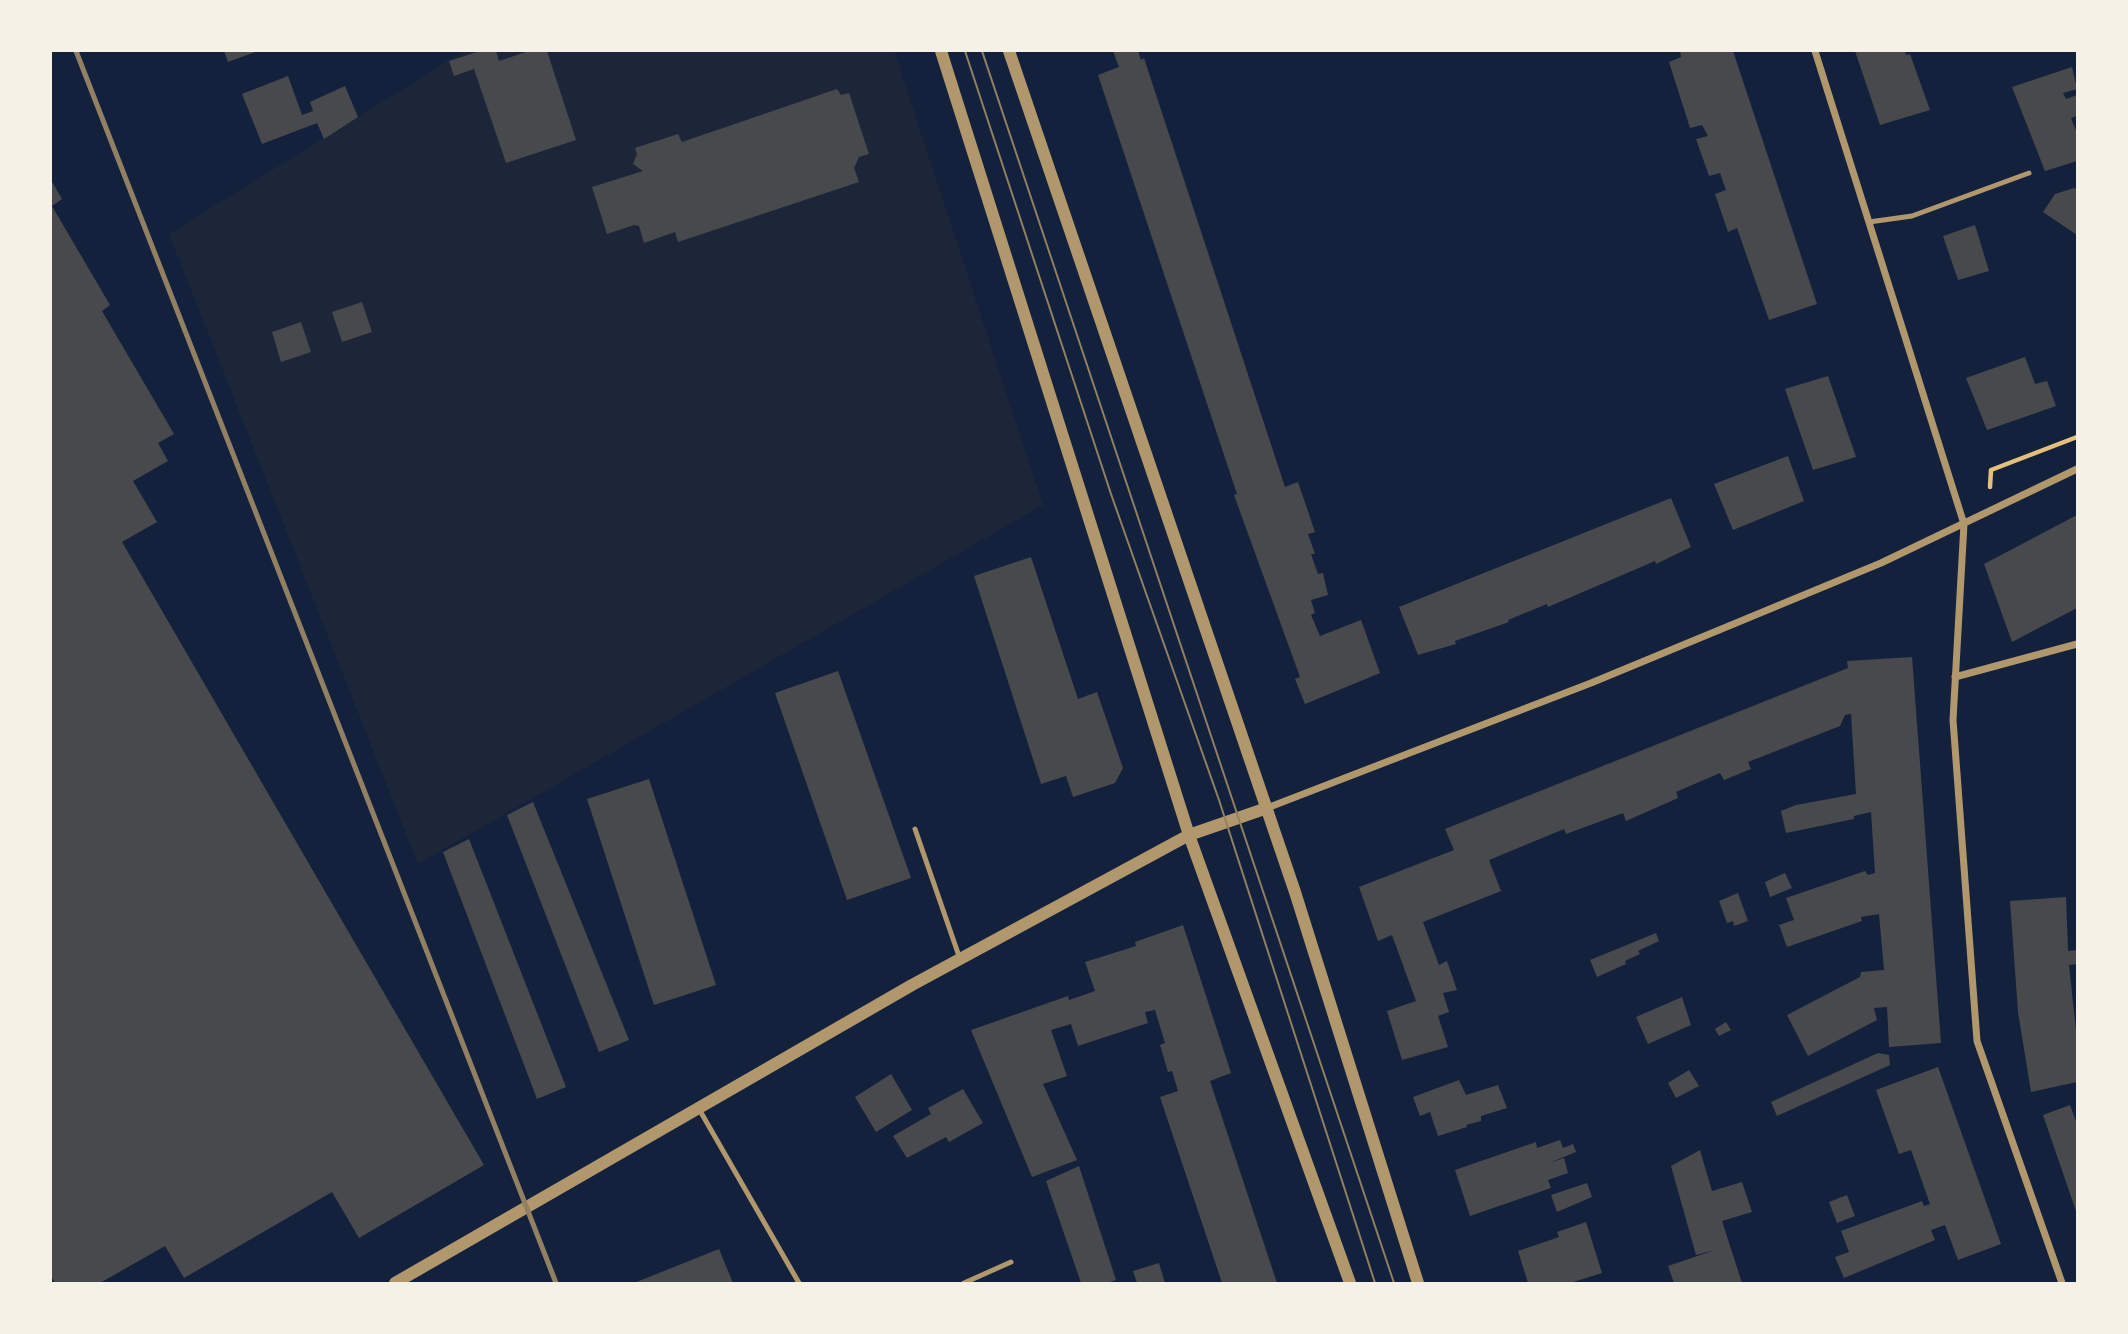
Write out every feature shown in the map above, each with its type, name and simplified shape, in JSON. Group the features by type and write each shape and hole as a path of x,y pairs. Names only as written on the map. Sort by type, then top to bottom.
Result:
{"street":[{"path":"942,51 1189,835 1350,1283"},
{"path":"1009,51 1267,808 1418,1283"},
{"path":"1815,51 1965,524 1952,720 1977,1041 2062,1283"},
{"path":"395,1283 960,959 1189,835 1267,808 1591,683 1881,563 2077,469"},
{"path":"1955,677 2077,644"}],"lane":[{"path":"1870,222 1912,216 2029,173"},
{"path":"915,829 960,959"},
{"path":"699,1109 799,1283"},
{"path":"964,1283 1011,1262"}],"path":[{"path":"1989,512 1991,470 2077,437"}],"shaded area":[{"path":"464,51 894,51 1043,505 418,864 169,234"}],"building":[{"path":"224,51 258,51 228,62"},
{"path":"480,51 496,51 499,61 529,51 547,51 576,140 506,163 474,69 454,76 449,61"},
{"path":"1113,51 1138,51 1141,60 1144,58 1285,487 1298,482 1315,532 1308,534 1315,554 1311,554 1318,574 1323,573 1328,595 1311,600 1315,613 1311,615 1320,636 1361,620 1380,673 1305,704 1295,679 1300,677 1234,495 1237,494 1098,75 1119,67"},
{"path":"1680,51 1733,51 1817,304 1769,320 1737,228 1728,232 1715,194 1726,190 1720,173 1709,176 1696,139 1708,136 1702,125 1690,128 1669,62 1681,57"},
{"path":"1855,51 1905,51 1906,55 1910,54 1930,110 1880,125"},
{"path":"2072,67 2077,89 2063,93 2066,99 2077,95 2077,116 2071,118 2077,133 2077,161 2045,171 2012,87"},
{"path":"288,76 302,115 313,111 310,102 345,86 358,117 324,139 317,123 262,144 242,94"},
{"path":"837,89 841,95 849,93 869,154 859,157 854,168 859,182 678,242 675,232 644,243 639,226 634,225 607,234 592,187 643,171 633,164 637,154 635,148 678,134 682,142"},
{"path":"51,180 62,199 52,206 110,305 102,311 174,434 158,443 168,461 133,481 157,522 122,542 484,1165 359,1238 332,1192 184,1278 165,1246 100,1283 55,1283 51,1276"},
{"path":"2074,188 2077,190 2077,235 2043,212 2055,194"},
{"path":"1975,225 1989,271 1958,280 1943,236"},
{"path":"362,302 372,332 342,342 332,312"},
{"path":"301,322 311,352 281,362 272,332"},
{"path":"2025,357 2035,384 2047,381 2056,406 1987,430 1966,378"},
{"path":"1828,376 1856,457 1813,470 1785,389"},
{"path":"1788,456 1804,501 1733,530 1714,484"},
{"path":"1671,498 1691,547 1656,564 1655,561 1548,607 1547,604 1508,620 1509,622 1455,641 1456,644 1418,655 1399,607"},
{"path":"2077,515 2077,608 2012,642 1984,564"},
{"path":"1031,557 1078,699 1097,692 1123,768 1115,783 1073,797 1066,776 1041,784 974,576"},
{"path":"1912,657 1941,1043 1889,1047 1887,1007 1874,1008 1877,1020 1808,1056 1787,1015 1860,977 1861,972 1884,970 1879,914 1861,917 1862,921 1787,947 1779,925 1794,920 1786,898 1865,871 1868,875 1875,873 1871,812 1854,816 1854,819 1786,833 1781,811 1796,805 1856,794 1851,714 1845,715 1840,726 1748,762 1751,769 1724,780 1720,773 1676,792 1678,798 1626,821 1623,813 1566,834 1564,829 1489,860 1501,891 1423,922 1439,965 1447,961 1457,990 1443,993 1449,1012 1438,1016 1448,1047 1402,1060 1387,1011 1416,1001 1392,935 1378,941 1359,887 1454,850 1445,829 1848,668 1847,661"},
{"path":"838,671 911,878 847,900 775,693"},
{"path":"649,779 716,985 654,1005 587,799"},
{"path":"533,802 629,1040 599,1052 507,815"},
{"path":"469,839 566,1087 537,1099 443,852"},
{"path":"1785,873 1792,888 1770,897 1765,882"},
{"path":"1738,893 1748,921 1734,926 1733,921 1727,923 1719,901"},
{"path":"2066,897 2068,951 2077,950 2077,964 2069,965 2077,1040 2077,1082 2031,1092 2018,1012 2010,901"},
{"path":"1183,925 1231,1073 1210,1081 1277,1283 1222,1283 1160,1097 1178,1091 1172,1071 1168,1072 1160,1045 1165,1043 1155,1010 1145,1012 1148,1023 1078,1046 1071,1024 1051,1030 1067,1076 1043,1084 1077,1160 1032,1177 971,1030 1068,996 1069,1000 1095,991 1085,962 1136,946 1135,942"},
{"path":"1656,933 1659,941 1638,951 1640,954 1625,961 1626,964 1597,977 1590,960"},
{"path":"1682,997 1691,1025 1648,1044 1636,1017"},
{"path":"1726,1022 1731,1030 1719,1036 1715,1029"},
{"path":"1878,1053 1889,1055 1890,1065 1777,1116 1771,1102"},
{"path":"1938,1067 2001,1244 1958,1260 1945,1225 1931,1230 1935,1240 1844,1278 1835,1257 1849,1252 1841,1231 1922,1201 1924,1206 1930,1204 1911,1150 1899,1154 1876,1090"},
{"path":"1689,1070 1699,1086 1676,1098 1668,1083"},
{"path":"891,1074 912,1110 876,1132 855,1097"},
{"path":"1459,1080 1466,1095 1498,1085 1507,1108 1481,1116 1481,1121 1466,1125 1467,1127 1438,1136 1430,1112 1420,1116 1413,1097"},
{"path":"963,1089 983,1123 949,1142 946,1137 907,1158 893,1136 931,1114 928,1108"},
{"path":"2070,1105 2077,1124 2077,1214 2043,1115"},
{"path":"1560,1140 1563,1148 1573,1144 1576,1152 1549,1163 1564,1158 1568,1173 1548,1180 1551,1188 1470,1216 1455,1170 1536,1142 1537,1148"},
{"path":"1700,1150 1712,1191 1742,1182 1752,1212 1722,1221 1742,1283 1674,1283 1668,1266 1715,1250 1696,1255 1671,1166"},
{"path":"1079,1166 1116,1280 1107,1283 1081,1283 1046,1181"},
{"path":"1587,1183 1592,1197 1557,1212 1551,1195"},
{"path":"1847,1195 1855,1216 1837,1223 1829,1202"},
{"path":"1586,1222 1602,1273 1570,1283 1528,1283 1518,1251 1559,1237 1557,1232"},
{"path":"719,1249 733,1283 634,1283"},
{"path":"1159,1263 1165,1283 1137,1283 1133,1271"}],"tram line":[{"path":"965,51 1111,494 1219,800 1375,1283"},
{"path":"982,51 1394,1283"}],"railway":[{"path":"76,51 556,1283"}]}
